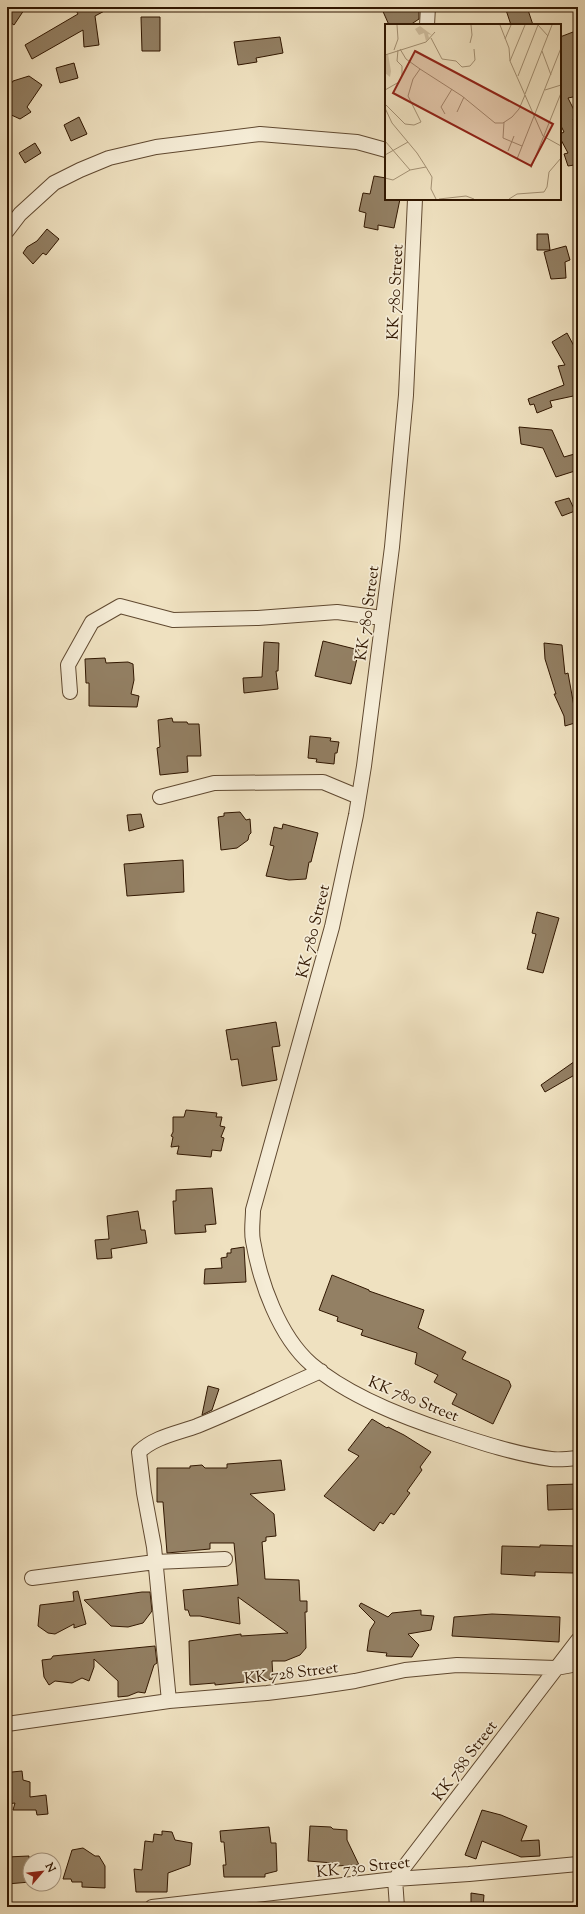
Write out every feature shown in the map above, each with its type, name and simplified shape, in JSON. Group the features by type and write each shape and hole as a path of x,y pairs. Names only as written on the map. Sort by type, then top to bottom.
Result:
{"street":[{"path":"427,24 428,7"},
{"path":"7,231 20,214 54,184 80,170 109,158 156,148 260,134 357,142 385,150"},
{"name":"KK 780 Street","path":"415,200 406,395 392,547 359,797 332,927 253,1210 252,1239 262,1278 271,1304 287,1336 301,1354 321,1371 349,1390 394,1412 483,1444 552,1459 578,1458"},
{"path":"70,692 68,665 92,622 120,606 173,620 258,618 337,612 382,618"},
{"path":"160,797 214,783 322,782 359,797"},
{"path":"169,1701 155,1562 139,1452 145,1446 198,1426 321,1371"},
{"path":"32,1578 155,1562 225,1559"},
{"name":"KK 788 Street","path":"395,1879 578,1640"},
{"name":"KK 728 Street","path":"7,1724 169,1701 267,1694 355,1681 405,1670 457,1665 556,1668 578,1664"},
{"name":"KK 730 Street","path":"152,1907 395,1879 578,1864"},
{"path":"395,1879 397,1907"}],"building":[{"path":"7,7 26,7 14,25 7,20"},
{"path":"74,7 112,7 95,16 99,45 84,47 83,30 32,59 25,45 78,14"},
{"path":"381,7 419,7 419,19 412,24 389,24"},
{"path":"505,7 527,7 533,24 511,24"},
{"path":"141,17 160,17 160,51 142,51"},
{"path":"573,32 578,46 578,96 568,98 577,116 573,119 578,128 578,172 574,165 568,166 564,154 568,153 561,140 561,134 564,132 561,126 561,37"},
{"path":"280,37 283,53 256,58 257,62 238,65 234,42"},
{"path":"74,63 78,78 60,83 56,68"},
{"path":"29,76 42,85 27,107 31,112 20,119 7,113 7,90 13,81"},
{"path":"79,117 87,134 71,141 64,125"},
{"path":"35,143 41,153 25,163 19,153"},
{"path":"374,176 385,178 385,200 400,200 394,228 378,225 378,230 364,227 366,213 359,211 363,193 370,194"},
{"path":"47,229 59,239 46,255 43,253 33,264 23,253 27,247 37,241"},
{"path":"537,234 548,234 550,250 537,250"},
{"path":"566,246 570,260 565,262 566,278 551,279 544,252"},
{"path":"567,333 574,346 578,363 578,395 550,401 552,407 537,413 534,404 530,405 528,399 564,385 558,366 565,365 552,342"},
{"path":"519,427 552,430 564,457 578,453 578,470 556,477 543,448 521,444"},
{"path":"569,498 575,511 562,516 555,502"},
{"path":"323,641 359,650 351,684 315,676"},
{"path":"264,642 279,643 278,671 276,671 278,689 244,693 243,678 262,677"},
{"path":"544,643 562,645 565,674 568,673 575,712 578,711 578,722 565,726 564,716 554,694 556,694 545,659"},
{"path":"105,658 106,663 128,662 133,664 134,680 131,694 139,696 137,707 89,706 89,683 86,683 85,659"},
{"path":"172,718 173,722 199,724 201,756 187,756 188,772 160,775 157,748 160,747 158,720"},
{"path":"310,736 331,738 330,741 339,742 337,753 335,753 334,764 316,762 317,759 308,758"},
{"path":"240,812 246,820 250,819 251,833 248,840 237,848 221,850 218,817 224,816 224,813"},
{"path":"141,814 144,827 129,831 127,815"},
{"path":"283,824 318,833 311,862 309,862 306,879 289,880 266,876 274,846 270,845 274,827 282,829"},
{"path":"183,860 184,892 127,896 124,864"},
{"path":"537,912 559,918 543,973 527,969 536,934 532,933"},
{"path":"276,1022 280,1046 272,1047 277,1080 242,1086 238,1059 231,1060 226,1030"},
{"path":"578,1059 578,1073 545,1092 541,1085"},
{"path":"186,1110 217,1113 216,1117 222,1117 220,1126 225,1127 221,1137 224,1138 221,1151 212,1150 211,1157 177,1154 179,1146 171,1147 173,1137 171,1136 173,1132 173,1117 184,1117"},
{"path":"212,1188 216,1224 205,1225 206,1232 175,1234 173,1201 176,1201 176,1190"},
{"path":"138,1211 141,1230 145,1230 147,1243 111,1249 112,1258 97,1259 95,1240 109,1239 107,1216"},
{"path":"244,1247 246,1282 204,1284 205,1269 222,1268 221,1258 227,1257 227,1253 231,1253 231,1249"},
{"path":"332,1275 369,1291 424,1310 418,1328 466,1352 462,1359 509,1381 511,1386 493,1424 452,1404 457,1394 434,1382 438,1375 415,1364 417,1353 361,1335 363,1330 337,1321 338,1317 319,1310"},
{"path":"208,1386 219,1389 212,1410 202,1415"},
{"path":"372,1419 387,1428 388,1427 404,1435 431,1452 420,1467 422,1470 407,1491 410,1493 394,1515 391,1513 383,1524 380,1522 374,1531 324,1496 359,1456 348,1450"},
{"path":"281,1460 285,1490 250,1494 274,1514 276,1536 266,1537 266,1541 262,1542 265,1579 299,1580 300,1601 307,1601 307,1612 305,1612 306,1648 300,1655 285,1661 272,1661 273,1679 215,1685 215,1683 190,1685 189,1641 241,1634 241,1636 288,1633 238,1597 240,1624 200,1616 190,1616 188,1610 185,1610 183,1590 238,1585 234,1543 210,1543 210,1549 167,1553 163,1502 157,1502 157,1468 190,1468 190,1466 202,1465 205,1468 227,1468 227,1464"},
{"path":"578,1484 578,1509 548,1510 547,1485"},
{"path":"540,1545 578,1546 578,1572 535,1572 535,1576 501,1574 502,1546 540,1547"},
{"path":"78,1591 86,1624 74,1628 74,1624 55,1634 48,1633 38,1626 40,1605 74,1601 73,1592"},
{"path":"150,1592 152,1611 143,1623 128,1627 111,1626 84,1600"},
{"path":"361,1603 388,1617 392,1613 421,1610 421,1615 434,1616 431,1630 408,1634 419,1645 412,1657 386,1656 387,1653 367,1651 370,1630 375,1622 359,1606"},
{"path":"492,1614 560,1617 559,1642 452,1636 454,1617"},
{"path":"155,1646 157,1663 154,1665 145,1693 138,1692 128,1696 118,1697 118,1681 94,1659 94,1667 89,1681 82,1678 72,1683 55,1681 49,1685 44,1677 42,1660 51,1659 53,1656"},
{"path":"22,1771 23,1780 30,1782 30,1797 46,1795 48,1814 37,1815 36,1810 13,1810 15,1803 7,1804 7,1775 12,1772"},
{"path":"482,1810 501,1815 527,1826 521,1841 539,1840 540,1856 521,1857 482,1841 476,1859 465,1855"},
{"path":"310,1826 331,1827 333,1829 347,1830 347,1840 359,1865 333,1866 333,1863 308,1861"},
{"path":"269,1827 271,1843 276,1843 277,1871 265,1874 265,1877 224,1877 223,1865 226,1865 224,1842 221,1842 220,1831"},
{"path":"162,1831 172,1832 175,1840 192,1843 190,1865 168,1873 167,1892 136,1892 134,1869 142,1870 145,1841 153,1842 154,1834 162,1835"},
{"path":"83,1848 95,1856 99,1856 105,1866 105,1888 82,1887 82,1882 72,1882 71,1879 63,1879 72,1850"},
{"path":"22,1856 22,1883 7,1884 7,1857"},
{"path":"471,1893 484,1895 483,1907 471,1907"}]}
